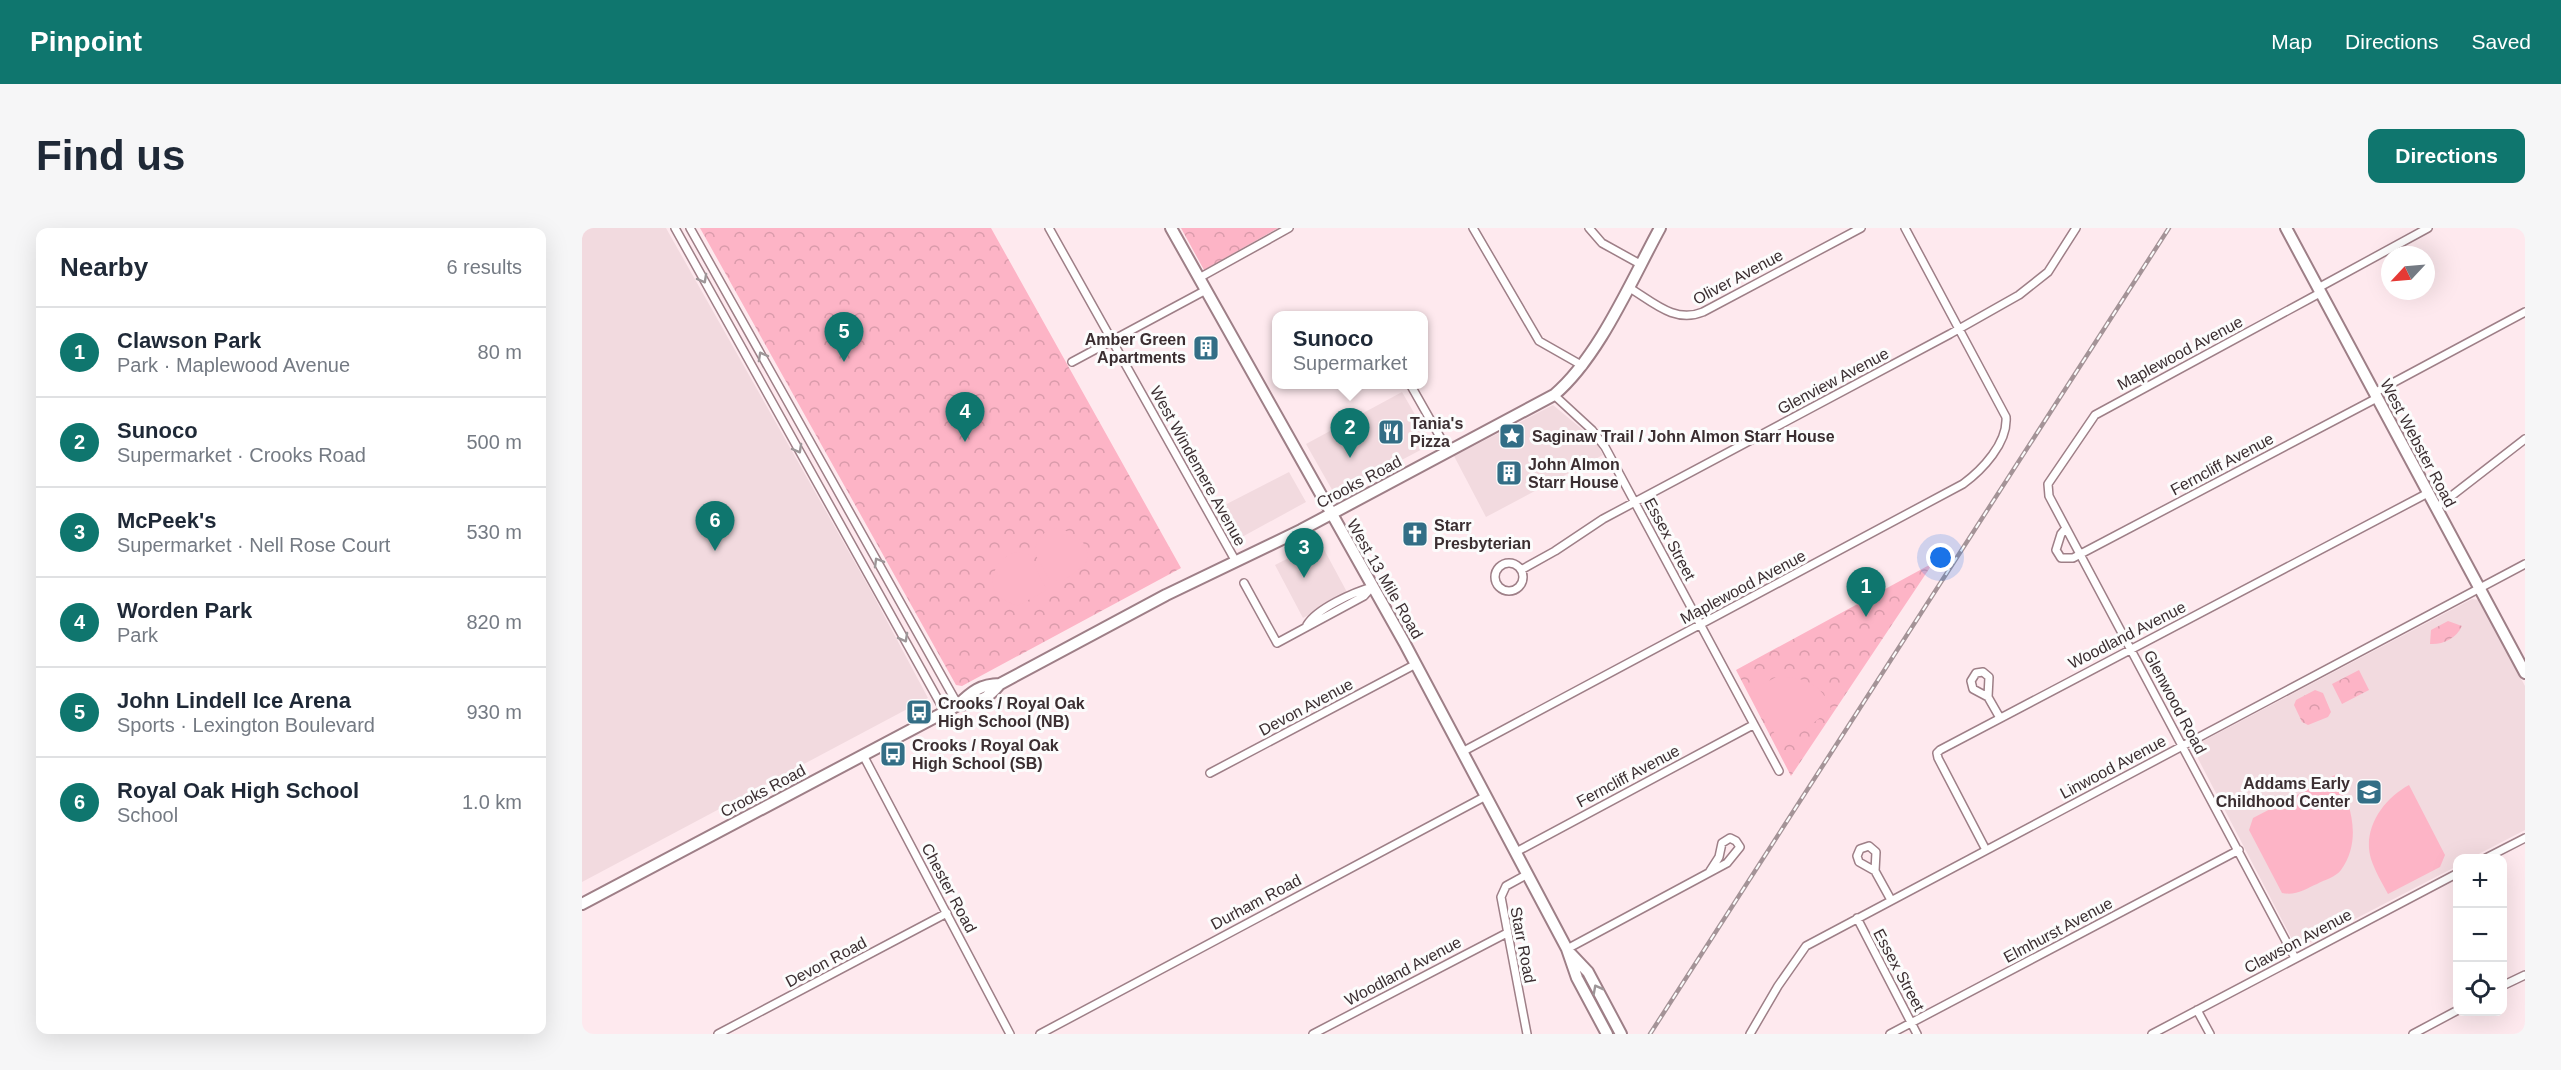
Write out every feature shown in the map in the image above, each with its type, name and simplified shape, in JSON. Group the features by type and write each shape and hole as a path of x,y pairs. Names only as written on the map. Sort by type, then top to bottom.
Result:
{"main road":[{"name":"West 13 Mile Road","path":"1171,228 1416,664 1567,949 1577,978 1607,1034"},
{"name":"Crooks Road","path":"582,904 958,705 971,692 986,684 999,684 1235,560 1330,514 1554,395 1583,366 1660,228"},
{"name":"West Webster Road","path":"2286,228 2525,673"},
{"name":"West 13 Mile Road","path":"1567,949 1587,972 1621,1034"}],"street":[{"path":"675,228 945,712"},
{"name":"West Windemere Avenue","path":"1048,228 1235,560"},
{"path":"1199,278 1290,228"},
{"path":"1473,228 1539,341 1583,366"},
{"path":"1589,228 1602,243 1640,264"},
{"name":"Oliver Avenue","path":"1628,287 1677,316 1689,317 1703,312 1861,228"},
{"path":"1905,228 1959,329"},
{"name":"Glenview Avenue","path":"1521,570 1555,551 1603,519 2019,295 2048,272 2076,228"},
{"name":"Maplewood Avenue","path":"2048,484 2095,416 2428,228"},
{"path":"681,240 692,231 958,705"},
{"path":"1072,362 1206,290"},
{"path":"718,305 730,298"},
{"name":"Ferncliff Avenue","path":"2080,554 2376,396 2525,312"},
{"name":"Maplewood Avenue","path":"1462,752 1963,484 1977,474 1989,459 2005,431 2006,417 1959,329"},
{"path":"759,380 771,373"},
{"path":"1413,389 1448,451"},
{"name":"Essex Street","path":"1554,395 1602,442 1779,771"},
{"path":"783,422 795,415"},
{"path":"2436,508 2525,439"},
{"name":"Glenwood Road","path":"2048,484 2049,496 2295,958"},
{"name":"Woodland Avenue","path":"1986,850 1937,753 2131,648 2428,493"},
{"path":"846,534 858,527"},
{"path":"2066,528 2058,540 2056,552 2061,558 2080,554"},
{"name":"Glenview Avenue","path":"1513,564 1521,570 1522,581 1515,589 1504,590 1496,584 1496,573 1502,565 1513,564"},
{"name":"Linwood Avenue","path":"1750,1034 1803,949 1857,918 2525,564"},
{"path":"1244,583 1276,643 1307,625 1312,616 1361,590 1372,587"},
{"path":"885,604 901,603"},
{"name":"Devon Avenue","path":"1210,773 1416,664"},
{"path":"924,674 936,667"},
{"path":"1988,697 2000,718"},
{"name":"Ferncliff Avenue","path":"1516,852 1753,725"},
{"name":"Chester Road","path":"863,755 1011,1034"},
{"name":"Durham Road","path":"1040,1034 1486,796"},
{"path":"1567,949 1721,867 1740,847 1736,841 1730,838 1722,843 1719,857 1710,871"},
{"path":"2494,854 2525,838"},
{"name":"Elmhurst Avenue","path":"1890,1034 2239,850"},
{"path":"1875,871 1891,900"},
{"name":"Starr Road","path":"1527,1034 1501,893 1509,884 1528,874"},
{"name":"Clawson Avenue","path":"2152,1034 2453,875"},
{"name":"Devon Road","path":"718,1034 946,913"},
{"name":"Essex Street","path":"1857,918 1917,1034"},
{"name":"Woodland Avenue","path":"1313,1034 1507,933"},
{"path":"2507,984 2525,975"},
{"path":"2197,1010 2210,1034"},
{"path":"2413,1034 2453,1012"}],"shaded area":[{"path":"582,228 666,228 871,591 928,698 582,882"},
{"path":"1402,392 1432,444 1335,495 1306,444"},
{"path":"1553,405 1595,440 1603,455 1486,517 1454,456"},
{"path":"1289,472 1306,502 1231,543 1213,511"},
{"path":"1320,542 1348,594 1303,618 1275,565"},
{"name":"Addams Early Childhood Center","path":"2472,599 2479,600 2525,686 2525,830 2479,854 2453,854 2453,868 2299,948 2296,947 2192,747"}],"green space":[{"path":"700,228 991,228 1181,568 962,686 956,685"},
{"path":"1181,228 1278,228 1204,270"},
{"path":"1055,528 1075,535 1085,545 1087,551 1085,565 1063,581 1049,579 1034,552 1041,537"},
{"path":"1019,552 1029,555 1047,590 1017,606 998,597 994,590 993,576 1005,557"},
{"path":"1933,563 1791,776 1736,670"},
{"path":"2448,621 2462,626 2448,640 2430,644 2431,630"},
{"path":"2359,670 2369,690 2342,704 2332,684"},
{"path":"1776,677 1794,678 1810,683 1822,693 1831,709 1783,747 1749,692"},
{"path":"2315,690 2323,693 2331,712 2328,717 2308,725 2302,722 2294,705 2296,700"},
{"path":"2337,774 2350,809 2352,822 2353,834 2348,858 2341,870 2333,876 2300,892 2282,893 2249,830 2253,818"},
{"path":"2409,785 2445,855 2440,867 2388,894 2371,859 2369,837 2372,826 2383,807"}],"railway":[{"path":"1650,1034 2169,228"}],"place":[{"name":"Amber Green Apartments","path":"1206,348"},
{"name":"John Lindell Ice Arena","path":"844,362"},
{"name":"Tania's Pizza","path":"1391,432"},
{"name":"Saginaw Trail / John Almon Starr House","path":"1512,436"},
{"name":"Worden Park","path":"965,442"},
{"name":"Sunoco","path":"1350,458"},
{"name":"John Almon Starr House","path":"1509,473"},
{"name":"Starr Presbyterian","path":"1415,534"},
{"name":"Royal Oak High School","path":"715,551"},
{"name":"McPeek's","path":"1304,578"},
{"name":"Clawson Park","path":"1866,617"},
{"name":"Crooks / Royal Oak High School (NB)","path":"919,712"},
{"name":"Crooks / Royal Oak High School (SB)","path":"893,754"},
{"name":"Addams Early Childhood Center","path":"2369,792"}]}
